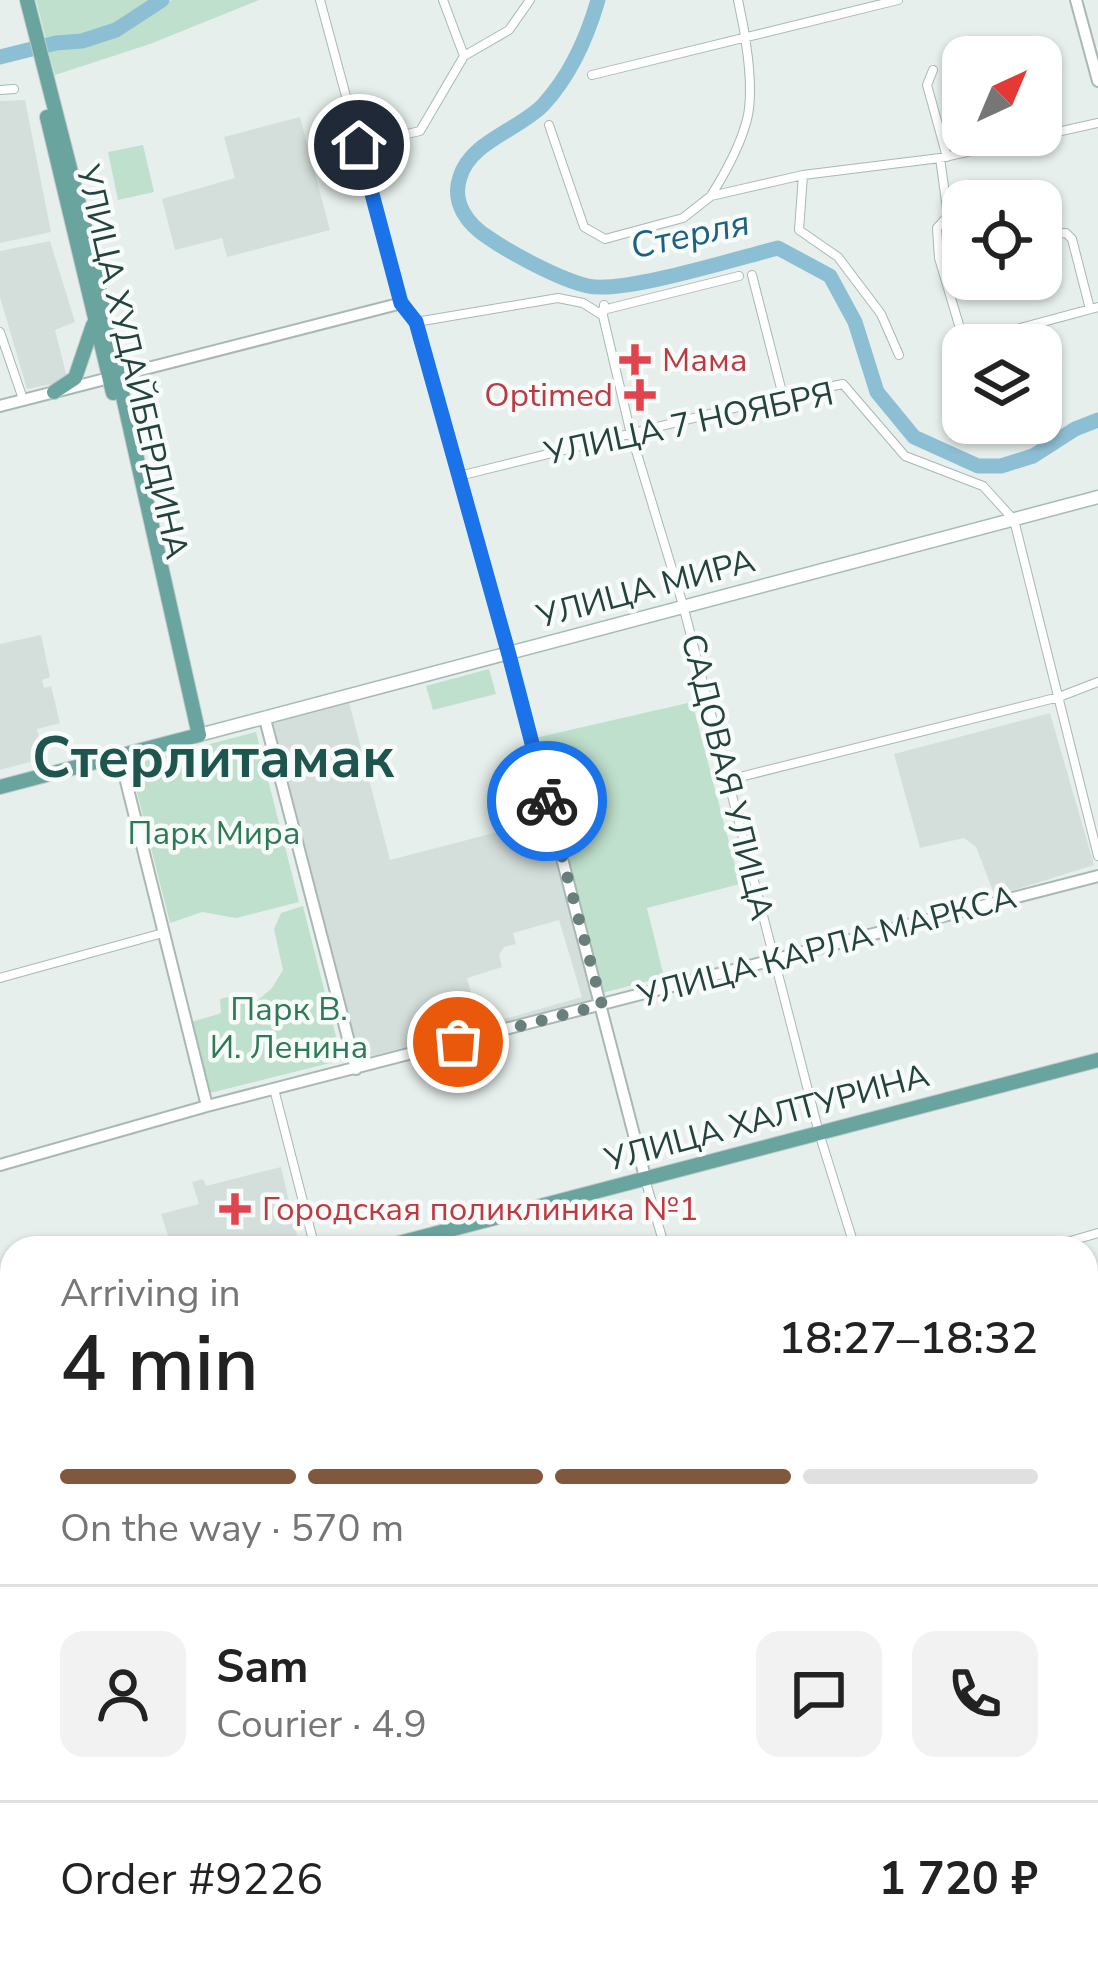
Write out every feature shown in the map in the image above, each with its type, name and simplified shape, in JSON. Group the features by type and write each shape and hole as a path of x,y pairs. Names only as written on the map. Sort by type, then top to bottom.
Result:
{"main road":[{"name":"УЛИЦА ХУДАЙБЕРДИНА","path":"24,7 195,736"},
{"name":"УЛИЦА ХУДАЙБЕРДИНА","path":"42,76 94,320 114,376"},
{"path":"53,392 75,377 94,320"},
{"name":"УЛИЦА МИРА","path":"0,787 1098,497"},
{"name":"УЛИЦА ХАЛТУРИНА","path":"425,1236 1098,1060"}],"street":[{"path":"320,0 401,303 416,322 509,655 662,1236"},
{"path":"443,0 464,56"},
{"path":"359,145 420,131 464,56 508,30 530,0"},
{"path":"549,125 584,226 605,239 683,218 711,196 729,166 748,113 747,37 738,0"},
{"path":"592,75 898,0"},
{"path":"1076,0 1098,81"},
{"path":"933,70 927,85 943,158 948,216 937,228 939,258 959,324"},
{"path":"0,90 14,89"},
{"path":"711,196 803,175 943,158 1098,123"},
{"path":"803,175 799,230 838,257 857,280 881,314 899,355"},
{"path":"1037,324 1094,308 1072,239 1062,233"},
{"path":"752,275 783,396"},
{"path":"416,322 558,298 603,310 739,276"},
{"path":"0,406 401,303"},
{"name":"САДОВАЯ УЛИЦА","path":"603,310 631,434 683,605 774,961 851,1236"},
{"path":"0,332 23,400"},
{"name":"УЛИЦА 7 НОЯБРЯ","path":"459,476 843,384 905,456 983,486 1014,520"},
{"path":"1014,520 1098,856"},
{"path":"728,780 1059,697 1098,682"},
{"path":"265,719 356,1069"},
{"path":"120,757 207,1106"},
{"name":"УЛИЦА КАРЛА МАРКСА","path":"0,1165 207,1106 1098,876"},
{"path":"0,978 163,933"},
{"path":"274,1089 312,1236"}],"shaded area":[{"path":"25,100 51,232 0,243 0,101"},
{"path":"300,117 330,230 227,257 222,238 175,250 162,199 235,178 224,137"},
{"path":"50,241 75,322 55,330 68,381 27,389 0,297 0,251"},
{"path":"41,635 50,677 42,680 44,688 51,686 60,723 37,729 44,758 0,770 0,644"},
{"path":"349,702 390,860 544,820 593,1000 359,1059 273,721","holes":["559,920 582,997 480,1026 467,978 502,967 499,955 504,947 516,944 513,933"]},
{"path":"1050,713 1094,865 995,896 976,847 964,838 920,848 894,754"},
{"name":"Городская поликлиника №1","path":"281,1167 297,1236 168,1236 161,1214 199,1204 192,1182 203,1179 206,1186"}],"green space":[{"path":"36,0 154,0 117,26 47,43"},
{"path":"172,0 259,0 150,44 55,75 48,50 114,34"},
{"path":"143,145 154,192 118,200 108,152"},
{"path":"489,669 496,694 433,710 426,686"},
{"path":"692,702 740,884 647,908 664,977 602,993 535,738"},
{"name":"Парк Мира","path":"256,732 299,902 236,918 202,912 170,923 130,765"},
{"name":"Парк В. И. Ленина","path":"303,906 342,1060 206,1094 187,1023 219,1014 220,999 239,994 258,1000 272,988 283,970 274,929 281,913"}],"waterway":[{"name":"Стерля","path":"0,57 116,30 162,0"},
{"name":"Стерля","path":"598,0 576,56 553,94 466,165 458,196 468,220 481,233 551,272 605,287 653,280 778,248 830,276 855,322 877,392 914,437 978,466 1001,466 1033,456 1098,420"}],"way so far":[{"path":"458,1042 602,1005 547,801"}],"place":[{"name":"Мама","path":"635,360"},
{"name":"Optimed","path":"640,395"},
{"name":"Городская поликлиника №1","path":"235,1209"}],"district":[{"name":"Стерлитамак","path":"213,758"}],"route":[{"path":"359,145 401,303 416,322 547,801"}]}
